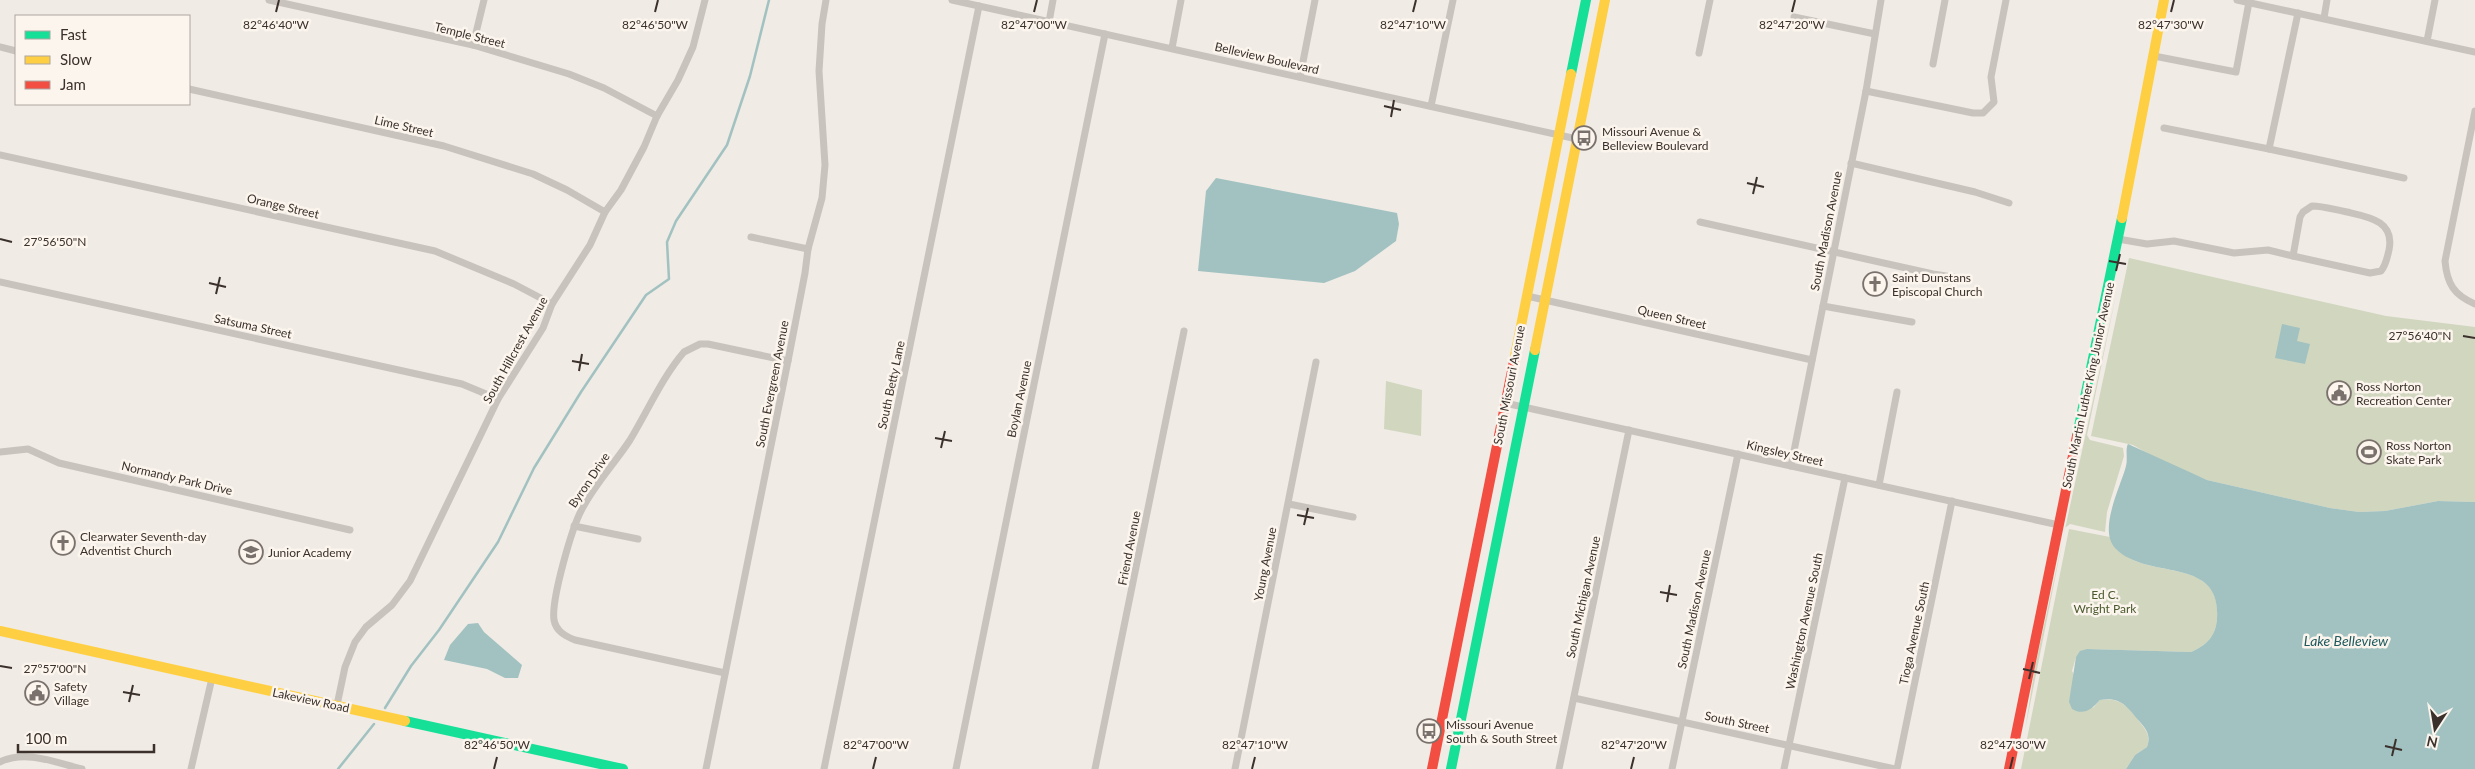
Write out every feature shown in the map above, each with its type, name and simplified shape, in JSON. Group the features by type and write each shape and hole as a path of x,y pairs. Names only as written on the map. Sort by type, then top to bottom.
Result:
{"main road":[{"name":"South Missouri Avenue","path":"1432,769 1586,0"},
{"name":"South Missouri Avenue","path":"1451,769 1605,0"},
{"name":"South Martin Luther King Junior Avenue","path":"2009,769 2118,239 2164,0"},
{"name":"Lakeview Road","path":"0,631 404,720 606,767 623,769"}],"street":[{"name":"Temple Street","path":"270,0 473,46 578,77 604,88 657,116"},
{"path":"473,46 484,0"},
{"name":"South Hillcrest Avenue","path":"337,705 345,666 355,642 366,627 392,605 410,580 498,399 543,328 552,304 590,245 605,212 621,190 644,147 657,116 678,80 693,47 705,0"},
{"name":"South Evergreen Avenue","path":"706,769 788,361 808,249 822,198 825,165 819,71 822,24 826,0"},
{"name":"Belleview Boulevard","path":"952,0 1577,139"},
{"path":"1049,22 1054,0"},
{"path":"1172,48 1181,0"},
{"path":"1300,77 1316,0"},
{"path":"1431,106 1453,0"},
{"path":"1699,53 1710,0"},
{"name":"South Madison Avenue","path":"1791,466 1866,91 1881,0"},
{"path":"1933,64 1945,0"},
{"path":"1866,91 1973,114 1983,113 1994,102 1991,77 2006,0"},
{"path":"2237,0 2475,52"},
{"path":"2324,18 2327,0"},
{"path":"2427,41 2435,0"},
{"path":"2154,56 2236,72 2249,2"},
{"name":"South Betty Lane","path":"824,769 979,6"},
{"path":"2269,149 2298,12"},
{"path":"1794,17 1875,34"},
{"name":"Boylan Avenue","path":"956,769 1105,34"},
{"path":"0,47 15,51"},
{"name":"Lime Street","path":"190,89 444,146 533,174 567,190 605,212"},
{"path":"2475,111 2445,261 2447,277 2452,290 2475,304"},
{"path":"2164,128 2404,178"},
{"name":"Orange Street","path":"0,154 434,251 514,284 552,304"},
{"path":"1851,163 1975,192 2009,203"},
{"path":"2118,239 2147,244 2174,241 2234,253 2268,250 2293,256 2375,273 2381,272 2386,262 2391,242 2389,233 2384,225 2369,217 2312,206 2307,208 2300,218 2293,256"},
{"path":"1700,222 1933,274 1966,278"},
{"path":"751,236 808,249"},
{"name":"Satsuma Street","path":"0,282 462,384 498,399"},
{"name":"Queen Street","path":"1527,296 1812,360"},
{"path":"1823,306 1912,322"},
{"name":"Friend Avenue","path":"1095,769 1184,331"},
{"name":"Byron Drive","path":"725,673 564,636 554,620 554,608 574,526 583,507 617,461 684,352 700,344 708,344 788,361"},
{"name":"Young Avenue","path":"1235,769 1316,362"},
{"path":"1879,485 1897,392"},
{"name":"Kingsley Street","path":"1506,403 2059,525"},
{"name":"South Michigan Avenue","path":"1559,769 1629,430"},
{"name":"Normandy Park Drive","path":"0,452 28,449 59,463 350,530"},
{"name":"South Madison Avenue","path":"1672,769 1738,454"},
{"name":"Washington Avenue South","path":"1784,769 1845,478"},
{"name":"Tioga Avenue South","path":"1896,769 1952,501"},
{"path":"1289,504 1353,517"},
{"path":"574,526 638,539"},
{"path":"191,769 212,678"},
{"name":"South Street","path":"1574,698 1896,769"},
{"path":"0,762 13,757 24,756 82,769"}],"green space":[{"path":"2129,258 2386,316 2475,327 2475,502 2438,501 2385,511 2359,512 2330,508 2207,480 2161,461 2133,445 2091,436"},
{"path":"2117,290 2087,435 2090,440 2123,448 2124,456 2107,512 2105,532 2070,524 2065,528"},
{"path":"1386,381 1422,390 1421,436 1384,429"},
{"name":"Ed C. Wright Park","path":"2069,529 2110,537 2121,552 2136,561 2191,575 2205,583 2215,597 2217,618 2213,635 2206,643 2191,652 2087,649 2076,657 2072,671 2093,708 2100,700 2107,699 2122,703 2147,732 2147,747 2135,755 2126,769 2021,769"},
{"path":"2063,540 2025,730 2035,667"}],"water":[{"path":"1216,178 1397,213 1399,224 1396,241 1355,271 1324,283 1198,271 1206,191"},
{"path":"2282,324 2300,328 2297,341 2310,344 2305,364 2275,358"},
{"name":"Lake Belleview","path":"2128,444 2207,480 2330,508 2359,512 2385,511 2438,501 2475,502 2475,769 2126,769 2135,755 2147,747 2148,733 2131,712 2118,701 2100,700 2091,709 2084,712 2072,709 2069,702 2076,657 2080,651 2087,649 2191,652 2210,639 2215,630 2217,618 2215,598 2207,585 2195,577 2130,559 2116,549 2111,541 2109,520 2126,466"},
{"path":"478,623 484,632 522,665 518,678 505,678 487,669 444,660 450,645 468,624"}],"waterway":[{"path":"385,708 411,666 439,630 498,542 534,468 581,392 646,295 669,279 667,242 676,221 727,145 750,76 769,0"},
{"path":"338,769 374,724"}],"traffic: fast":[{"path":"1571,74 1586,0"},
{"path":"2077,436 2122,218"},
{"path":"1451,769 1535,350"},
{"path":"405,721 623,769"}],"traffic: slow":[{"path":"1535,350 1605,0"},
{"path":"2122,218 2164,0"},
{"path":"1514,361 1571,74"},
{"path":"0,631 405,721"}],"traffic: jam":[{"path":"1432,769 1514,361"},
{"path":"2009,769 2077,436"}],"place":[{"name":"Missouri Avenue & Belleview Boulevard","path":"1584,138"},
{"name":"Saint Dunstans Episcopal Church","path":"1875,284"},
{"name":"Ross Norton Recreation Center","path":"2339,393"},
{"name":"Ross Norton Skate Park","path":"2369,452"},
{"name":"Clearwater Seventh-day Adventist Church","path":"63,543"},
{"name":"Junior Academy","path":"251,552"},
{"name":"Safety Village","path":"37,693"},
{"name":"Missouri Avenue South & South Street","path":"1429,731"}]}
